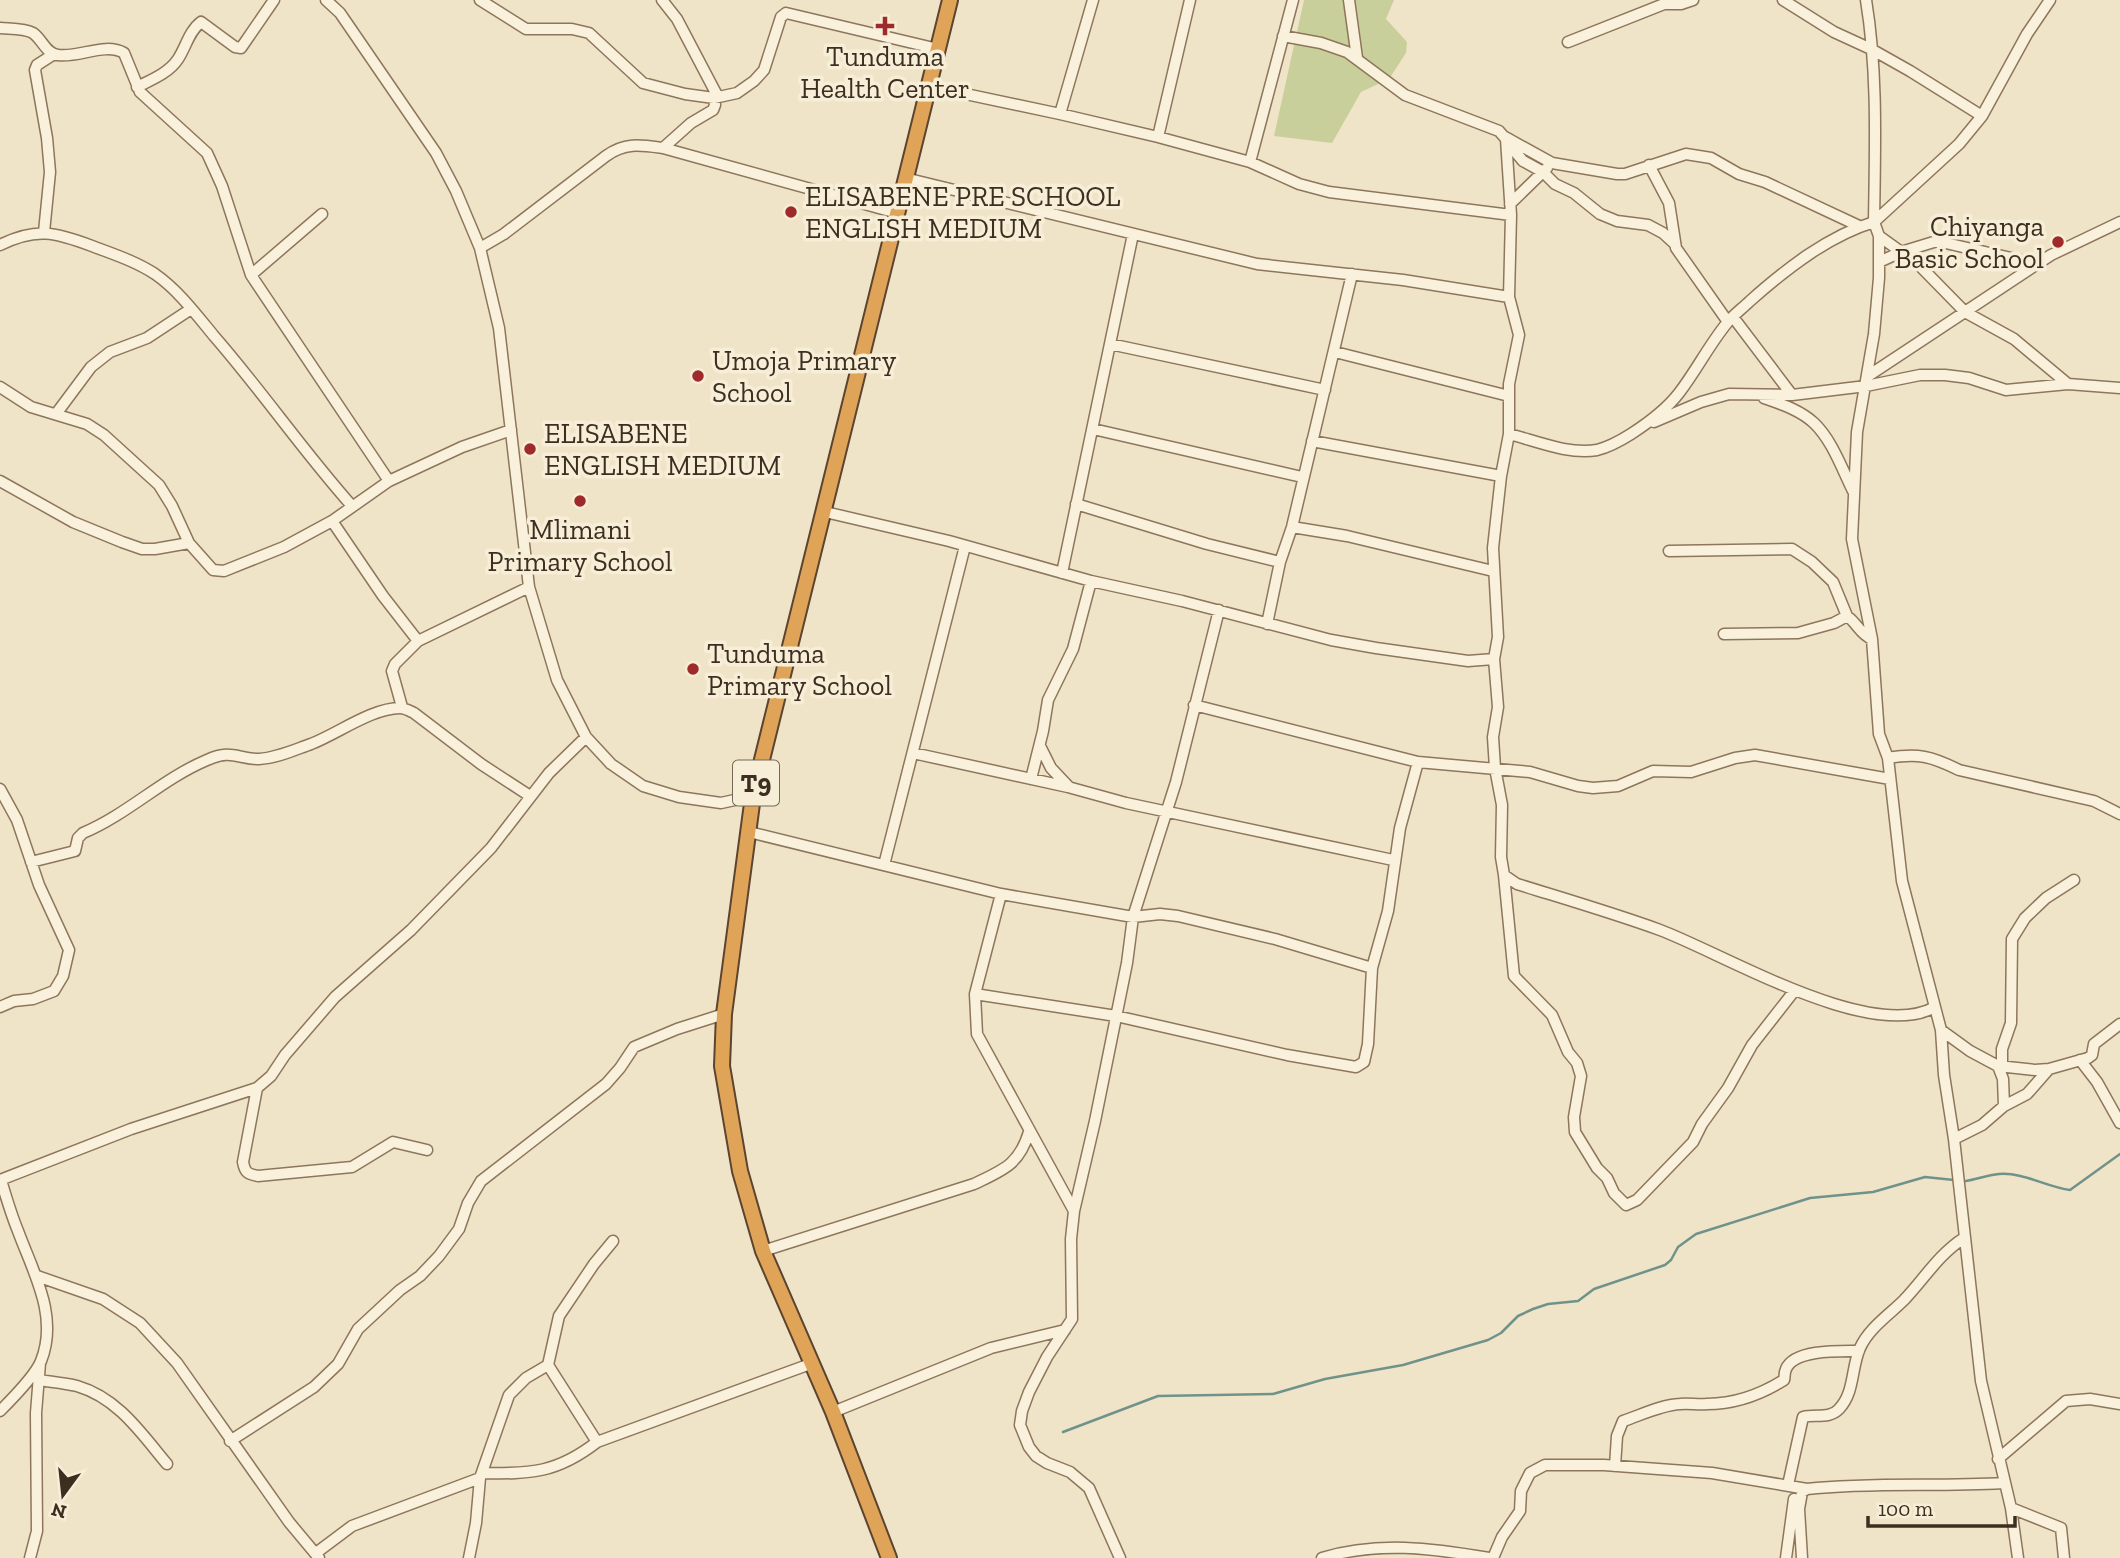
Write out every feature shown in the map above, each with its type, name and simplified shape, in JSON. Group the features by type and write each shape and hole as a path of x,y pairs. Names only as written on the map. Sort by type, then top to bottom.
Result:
{"highway":[{"name":"T9","path":"889,1558 834,1412 763,1251 740,1171 722,1066 724,1014 753,796 950,0"}],"street":[{"path":"136,87 162,74 178,60 183,46 198,23 201,22 235,47 244,46 274,0"},
{"path":"326,0 340,13 436,153 456,191 480,248 499,328 529,587 557,680 586,737 611,764 643,786 679,797 721,803 753,796"},
{"path":"480,0 526,29 572,29 589,33 643,83 685,94 716,98 737,93 764,70 781,17 786,13 938,49"},
{"path":"662,0 677,19 716,98 713,110 691,123 663,148"},
{"path":"1060,114 1093,0"},
{"path":"1158,137 1190,0"},
{"path":"1250,162 1293,0"},
{"path":"1349,0 1357,58"},
{"path":"1568,42 1664,4 1681,4 1693,0"},
{"path":"1783,0 1834,32 1871,48 1982,116"},
{"path":"1866,0 1875,124 1874,222 1879,236 1880,262 1874,334 1857,432 1852,540 1871,639 1880,734 1888,758 1902,881 1941,1030 1944,1075 1954,1139 1981,1381 2011,1508 2018,1558"},
{"path":"1509,434 1570,450 1586,451 1599,450 1618,443 1644,426 1678,394 1730,319 1791,267 1859,226 1874,222 1959,144 1982,116 2027,34 2050,0"},
{"path":"0,28 29,31 54,54"},
{"path":"1283,36 1333,46 1357,58 1405,95 1499,131 1523,161 1543,172 1555,184 1574,193 1600,214 1616,221 1648,225 1664,233 1792,395"},
{"path":"44,232 50,172 47,138 34,70 54,54 119,50 124,52 136,87 207,153 222,186 251,275 389,481"},
{"path":"929,86 1158,137 1250,162 1299,184 1329,192 1511,210"},
{"path":"1506,139 1552,163 1622,174 1686,154 1711,158 1739,174 1760,180 1859,226"},
{"path":"1506,139 1511,210 1509,297 1519,335 1508,396 1509,434 1501,476 1493,571 1497,637 1494,659 1498,707 1493,737 1502,805 1501,857 1514,976 1552,1015 1568,1052 1577,1063 1581,1076 1574,1117 1575,1132 1614,1193 1626,1205 1637,1200 1693,1142 1752,1045 1795,990"},
{"path":"480,248 504,234 617,148 628,145 663,148 897,213"},
{"path":"1511,210 1552,163"},
{"path":"1649,165 1669,203 1675,244"},
{"path":"905,178 1257,264 1404,280 1509,297"},
{"path":"251,275 323,214"},
{"path":"1867,381 2037,264 2119,221"},
{"path":"0,244 20,235 44,232 126,258 155,275 191,309 352,506"},
{"path":"1062,573 1133,233"},
{"path":"1879,236 1918,264 1965,312 2014,339 2068,384"},
{"path":"1880,262 1937,240 2037,264"},
{"path":"1268,624 1280,562 1292,527 1352,274"},
{"path":"56,414 90,367 110,352 146,338 191,309"},
{"path":"1110,344 1325,390"},
{"path":"1335,352 1508,396"},
{"path":"1644,426 1729,394 1792,395 1867,381 1920,375 1969,378 2006,390 2068,384 2120,388"},
{"path":"0,387 31,407 87,424 145,471 159,485 172,506 189,543 213,570 224,571 284,547 332,521 389,481 463,447 511,430"},
{"path":"1760,396 1804,415 1815,424 1827,440 1854,492"},
{"path":"1093,429 1302,477"},
{"path":"1312,441 1501,476"},
{"path":"0,481 73,522 142,549 189,543"},
{"path":"1076,504 1207,544 1280,562"},
{"path":"825,512 1268,624 1389,650 1468,661 1494,659"},
{"path":"332,521 383,596 418,641"},
{"path":"1292,527 1348,536 1493,571"},
{"path":"884,865 965,546"},
{"path":"1669,551 1792,548 1833,582 1847,615 1860,631 1871,639"},
{"path":"1031,779 1048,700 1073,649 1091,581"},
{"path":"402,707 393,671 395,664 418,641 529,587"},
{"path":"1120,1558 1089,1488 1070,1472 1036,1456 1020,1426 1029,1392 1047,1357 1072,1319 1071,1240 1074,1211 1095,1121 1133,918 1167,810 1219,610"},
{"path":"1724,634 1798,633 1835,623 1847,615"},
{"path":"1194,705 1418,762 1530,772 1578,786 1605,789 1653,771 1691,772 1735,758 1764,755 1890,779"},
{"path":"31,862 75,851 83,833 126,811 166,781 205,761 229,753 257,759 275,757 386,710 402,707 530,796"},
{"path":"30,1558 37,1531 36,1413 46,1338 45,1304 0,1180 131,1129 257,1088 271,1076 301,1035 335,997 411,930 491,848 549,772 586,737"},
{"path":"1040,746 1051,768 1068,787"},
{"path":"913,753 1068,787 1126,803 1393,860"},
{"path":"1888,758 1920,754 1959,770 2094,801 2120,814"},
{"path":"975,994 1116,1016 1287,1055 1356,1067 1364,1062 1368,1044 1372,968 1388,911 1399,828 1418,762"},
{"path":"0,789 17,820 49,911 69,950 68,963 54,991 0,1007"},
{"path":"749,832 1001,894 1133,918 1160,914 1178,916 1275,939 1372,968"},
{"path":"1504,876 1517,884 1663,931 1795,990 1838,1005 1868,1012 1910,1016 1922,1015 1935,1007"},
{"path":"2004,1106 2000,1066 2002,1049 2011,1023 2012,939 2025,918 2046,898 2074,880"},
{"path":"1001,894 975,994 977,1034 1074,1211"},
{"path":"230,1441 314,1387 338,1364 358,1329 400,1290 420,1276 439,1256 458,1229 468,1203 481,1181 606,1084 634,1047 677,1028 724,1014"},
{"path":"1941,1030 1969,1051 2000,1066 2035,1070 2049,1069 2088,1058 2094,1044 2120,1024"},
{"path":"2080,1060 2097,1082 2120,1123"},
{"path":"1954,1139 1982,1125 2004,1106 2027,1094 2049,1069"},
{"path":"257,1088 243,1163 249,1174 258,1176 352,1167 393,1142 428,1150"},
{"path":"763,1251 974,1184 1007,1168 1024,1150 1029,1132"},
{"path":"1788,1485 1803,1417 1830,1415 1840,1408 1852,1383 1859,1350 1878,1324 1905,1299 1944,1252 1964,1238"},
{"path":"597,1442 548,1365 559,1316 614,1241"},
{"path":"37,1276 103,1299 140,1323 177,1363 289,1522 318,1555 352,1526 481,1476 528,1473 551,1468 576,1458 597,1442 813,1363"},
{"path":"834,1412 991,1348 1065,1330"},
{"path":"1615,1466 1617,1436 1623,1421 1661,1407 1679,1404 1722,1404 1758,1396 1784,1380 1786,1368 1792,1362 1814,1352 1859,1350"},
{"path":"0,1411 41,1362"},
{"path":"470,1558 481,1476 509,1395 526,1378 548,1365"},
{"path":"39,1380 77,1386 100,1395 121,1410 167,1464"},
{"path":"1998,1459 2066,1401 2090,1399 2120,1404"},
{"path":"1322,1558 1377,1546 1448,1550 1491,1558 1520,1511 1521,1491 1530,1473 1538,1468 1556,1464 1736,1476 1788,1485 1804,1491"},
{"path":"1786,1558 1795,1495 1804,1491 1849,1485 1959,1486 2003,1483"},
{"path":"1802,1558 1799,1509 1804,1491"},
{"path":"2011,1508 2060,1528 2064,1558"},
{"path":"1377,1546 1381,1558"}],"green space":[{"path":"1304,0 1394,0 1386,19 1407,42 1406,53 1389,79 1361,92 1332,143 1274,136"}],"waterway":[{"path":"1966,1181 2008,1174 2070,1190 2120,1154"},
{"path":"1063,1432 1158,1396 1273,1394 1325,1379 1403,1365 1488,1340 1501,1333 1518,1316 1533,1309 1548,1304 1578,1301 1594,1289 1665,1265 1678,1247 1696,1234 1810,1198 1873,1192 1925,1177 1954,1180"}],"place":[{"name":"Tunduma Health Center","path":"885,26"},
{"name":"ELISABENE PRE SCHOOL ENGLISH MEDIUM","path":"791,212"},
{"name":"Chiyanga Basic School","path":"2058,242"},
{"name":"Umoja Primary School","path":"698,376"},
{"name":"ELISABENE ENGLISH MEDIUM","path":"530,449"},
{"name":"Mlimani Primary School","path":"580,501"},
{"name":"Tunduma Primary School","path":"693,669"}]}
